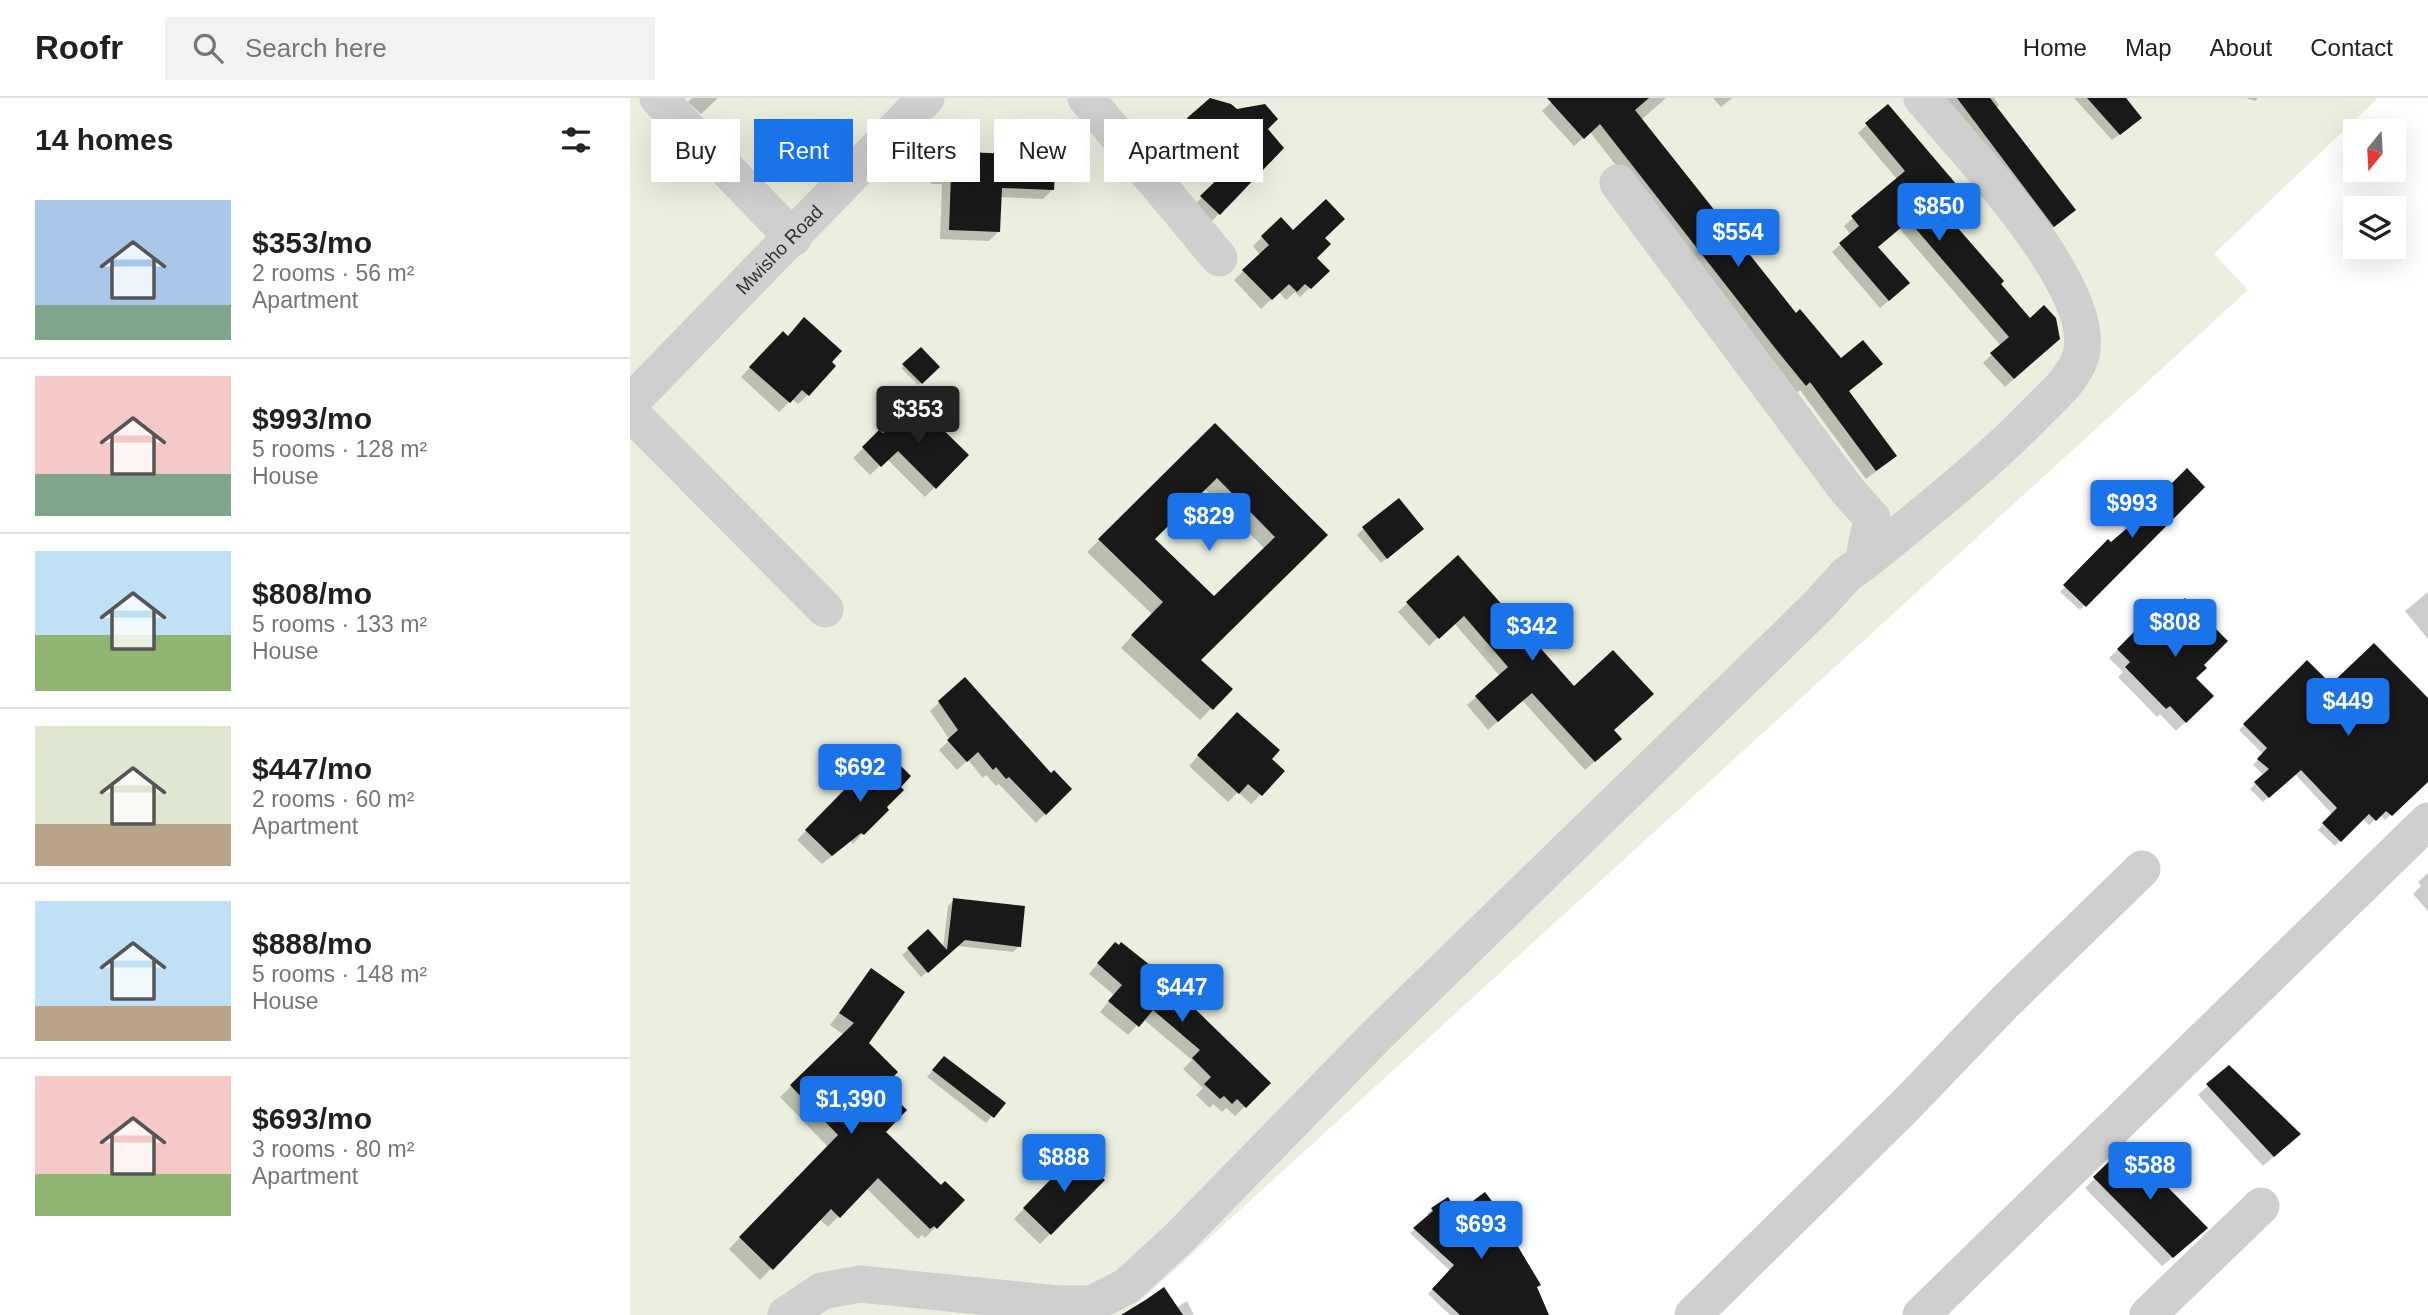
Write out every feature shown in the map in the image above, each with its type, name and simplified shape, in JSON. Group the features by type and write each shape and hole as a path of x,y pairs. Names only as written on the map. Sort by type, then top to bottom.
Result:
{"street":[{"path":"658,98 793,238"},
{"name":"Mwisho Road","path":"630,403 926,98"},
{"path":"1086,98 1219,258"},
{"path":"786,1315 822,1292 860,1284 1058,1304 1092,1304 1126,1286 1181,1236 1376,1036 1818,606 1847,574 1995,455 2069,379 2081,354 2073,299 2054,262 1922,98"},
{"path":"1618,183 1839,480 1872,518 1863,563"},
{"path":"630,412 825,610"},
{"path":"1921,1315 2428,821"},
{"path":"1693,1315 1906,1105 2004,1003 2142,869"},
{"path":"2148,1315 2261,1206"}],"green space":[{"path":"630,98 2378,98 2356,119 2343,119 2343,131 2214,254 2248,290 1125,1315 630,1315"}],"building":[{"path":"1210,98 1231,104 1237,109 1265,104 1278,119 1268,129 1284,148 1263,170 1263,119 1187,118"},
{"path":"1547,98 1649,98 1635,110 1796,313 1800,309 1841,358 1863,340 1883,364 1849,391 1897,456 1876,471 1810,382 1806,386 1775,348 1600,124 1584,139"},
{"path":"1957,98 1990,98 2076,210 2054,227"},
{"path":"2087,98 2126,98 2142,118 2120,135"},
{"path":"1888,104 1957,185 1954,187 1963,197 1944,212 2004,281 2001,284 2030,318 2044,305 2056,318 2060,339 2014,379 1990,353 2009,337 1909,221 1878,247 1910,283 1889,301 1839,243 1859,226 1851,216 1905,171 1865,123"},
{"path":"980,153 994,153 994,182 1054,182 1054,190 1002,188 1000,232 949,230 951,182 980,182"},
{"path":"1214,182 1252,182 1220,215 1200,196"},
{"path":"1326,199 1345,219 1325,238 1331,244 1317,258 1330,271 1311,289 1305,284 1297,292 1289,284 1272,300 1242,270 1269,245 1261,236 1281,217 1293,230"},
{"path":"804,317 842,351 832,362 836,366 809,396 802,390 790,403 749,367 783,331 788,336"},
{"path":"921,347 940,367 922,384 902,364"},
{"path":"915,402 969,455 936,489 898,451 881,467 862,447 879,430 883,433"},
{"path":"1215,423 1328,535 1201,660 1233,689 1213,710 1131,635 1163,602 1098,539","holes":["1217,478 1275,537 1214,596 1155,539"]},
{"path":"2187,468 2205,487 2086,607 2063,585 2108,539 2111,542 2126,529"},
{"path":"1399,498 1424,529 1387,559 1362,527"},
{"path":"1458,555 1574,686 1613,650 1654,694 1614,730 1622,739 1595,762 1532,693 1498,722 1475,696 1508,667 1464,616 1439,639 1406,602"},
{"path":"2185,598 2228,641 2204,665 2207,668 2196,678 2214,696 2186,723 2170,706 2166,709 2125,667 2130,662 2117,649 2142,624 2150,632"},
{"path":"2374,643 2428,698 2428,782 2392,816 2386,811 2376,821 2369,814 2341,842 2322,823 2337,808 2301,770 2269,798 2254,782 2269,769 2257,759 2267,748 2243,724 2307,660 2331,684"},
{"path":"965,677 1051,773 1054,770 1072,789 1046,815 1009,777 1006,779 996,767 993,770 978,752 967,762 947,740 958,730 938,701"},
{"path":"1237,712 1280,750 1272,759 1285,771 1262,796 1248,784 1239,794 1197,755"},
{"path":"884,749 911,776 901,787 904,790 887,807 889,810 864,835 861,833 832,856 805,830"},
{"path":"953,898 1025,906 1021,947 965,940 928,973 907,948 928,929 947,950"},
{"path":"1115,942 1119,945 1121,942 1194,1000 1190,1004 1271,1083 1246,1108 1237,1099 1232,1104 1224,1096 1220,1099 1204,1084 1211,1077 1192,1058 1200,1050 1153,1010 1139,1027 1108,1001 1122,985 1097,963"},
{"path":"871,968 905,992 869,1043 898,1072 883,1087 907,1110 886,1132 941,1185 945,1181 965,1200 937,1229 934,1226 930,1229 878,1178 840,1218 831,1209 773,1270 739,1237 838,1135 790,1085 854,1023 839,1013"},
{"path":"944,1056 1006,1103 994,1118 932,1070"},
{"path":"2229,1065 2301,1134 2274,1157 2206,1084"},
{"path":"2126,1145 2208,1228 2173,1258 2093,1177"},
{"path":"1076,1153 1105,1180 1051,1235 1023,1208"},
{"path":"1485,1192 1501,1213 1499,1215 1541,1285 1537,1287 1549,1315 1460,1315 1432,1289 1454,1265 1413,1228 1433,1211 1431,1208 1448,1197 1458,1212"},
{"path":"1164,1287 1183,1315 1121,1315 1147,1299"}]}
